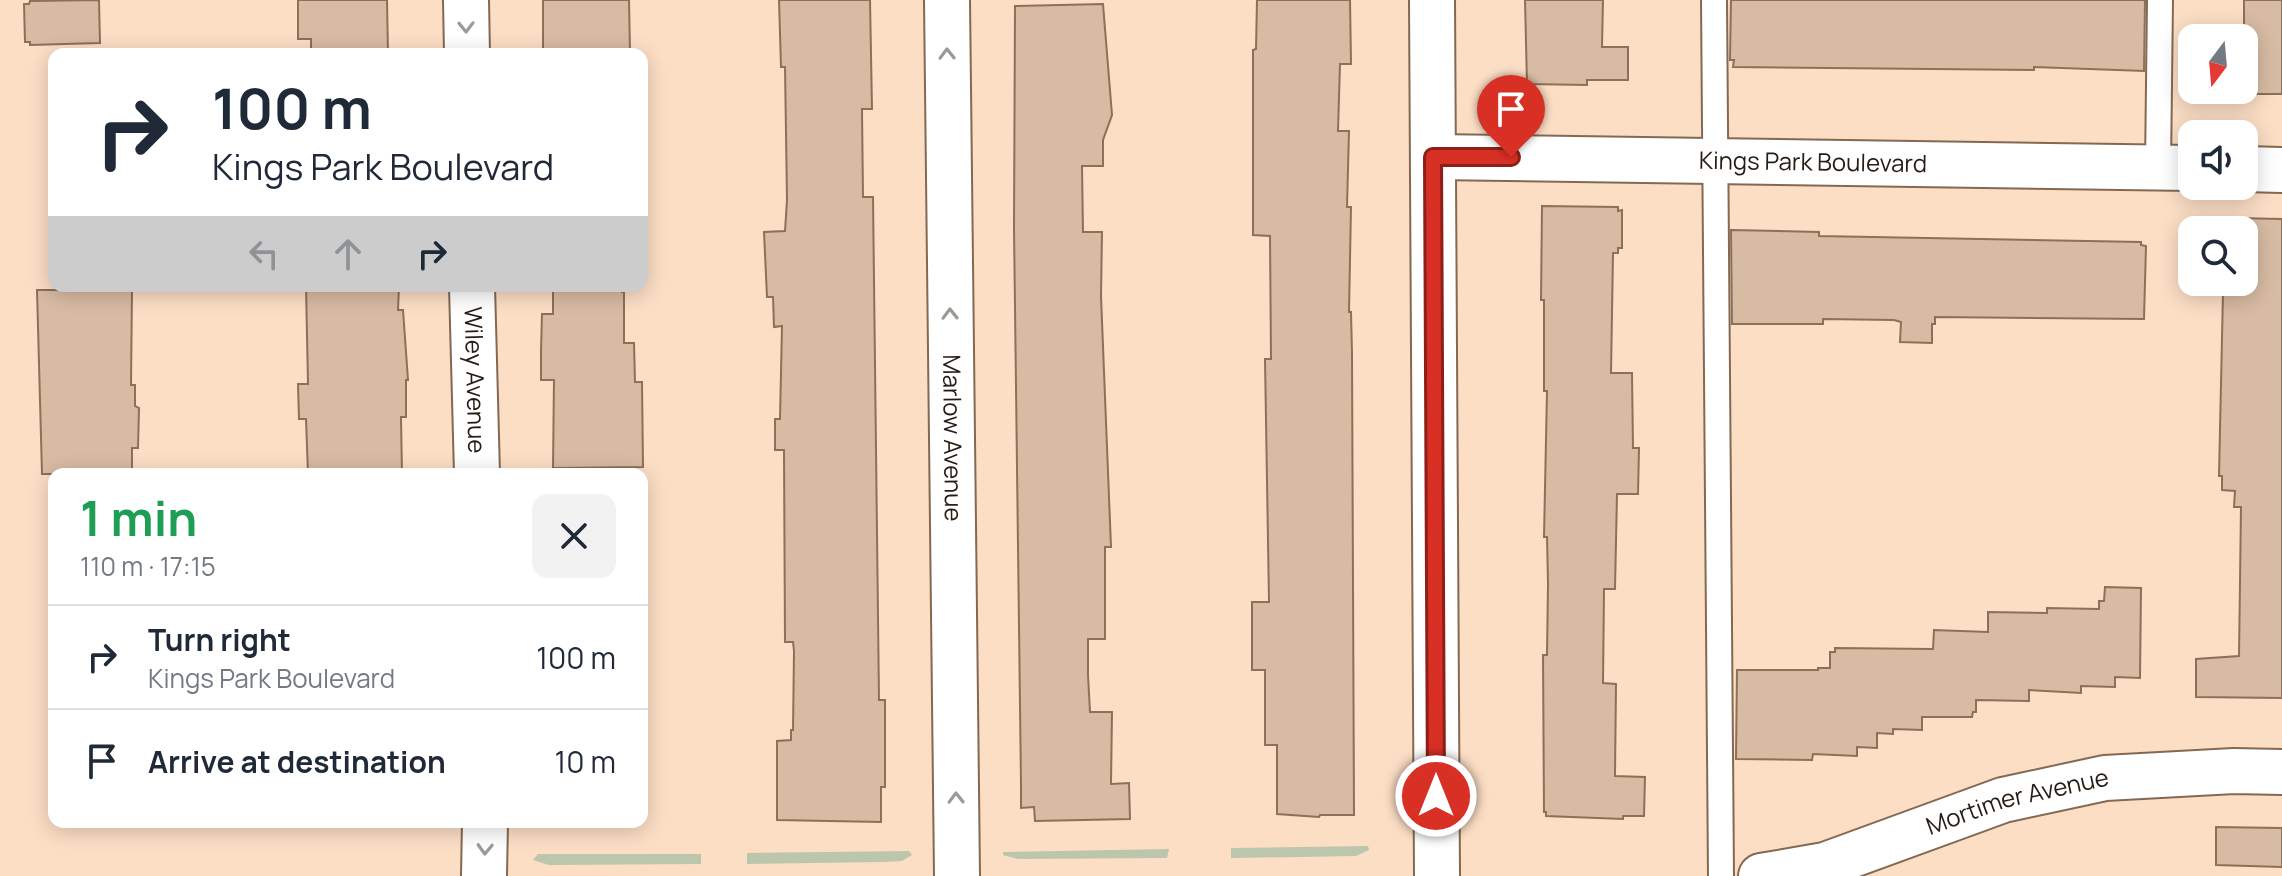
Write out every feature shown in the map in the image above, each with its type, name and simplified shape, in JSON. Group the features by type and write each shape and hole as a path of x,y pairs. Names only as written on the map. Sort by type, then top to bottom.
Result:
{"street":[{"path":"466,0 467,48"},
{"name":"Marlow Avenue","path":"947,0 957,876"},
{"path":"1432,0 1437,876"},
{"name":"Kings Park Boulevard","path":"1433,157 2175,168"},
{"path":"2258,169 2282,170"},
{"name":"Wiley Avenue","path":"472,292 477,468"},
{"name":"Mortimer Avenue","path":"1761,876 1825,865 2003,800 2105,778 2234,771 2282,772"},
{"path":"484,876 485,828"}],"lane":[{"path":"1714,0 1721,876"},
{"path":"2160,0 2175,168"}],"green space":[{"path":"1368,846 1369,850 1356,856 1231,858 1231,848"},
{"path":"1169,849 1167,858 1018,859 1003,855 1003,852"},
{"path":"909,851 912,855 902,861 747,864 747,853"},
{"path":"538,854 701,854 701,864 549,865 533,860"}],"building":[{"path":"99,0 100,43 30,45 30,42 25,42 24,4 30,1"},
{"path":"298,0 387,0 388,48 311,48 311,39 298,39"},
{"path":"543,0 629,0 630,48 543,48"},
{"path":"779,0 870,0 872,109 862,109 863,197 873,197 879,700 885,700 885,787 881,787 881,822 777,820 777,741 791,740 793,730 794,651 793,642 785,642 784,450 775,450 775,419 780,419 782,326 774,327 773,297 767,297 764,232 785,231 785,67 781,67"},
{"path":"1257,0 1350,0 1351,64 1340,64 1338,131 1349,131 1347,207 1351,207 1349,312 1352,353 1354,815 1319,817 1277,814 1277,745 1265,745 1265,670 1252,670 1252,602 1269,602 1265,359 1271,359 1270,236 1253,235 1253,50 1256,49"},
{"path":"1525,0 1603,0 1602,47 1628,47 1628,80 1587,80 1587,85 1527,84"},
{"path":"1731,0 2145,0 2144,71 2034,67 2034,70 1733,67 1734,60 1730,60"},
{"path":"2244,0 2282,0 2282,94 2258,94 2258,24 2244,24"},
{"path":"1103,4 1112,115 1103,140 1103,166 1082,166 1083,232 1102,232 1101,296 1111,547 1105,547 1105,639 1088,639 1088,675 1090,712 1112,712 1111,784 1129,783 1130,819 1035,821 1034,807 1021,808 1014,228 1015,6"},
{"path":"1542,206 1618,207 1618,211 1622,210 1622,248 1618,248 1618,253 1613,253 1611,373 1632,373 1633,448 1639,448 1638,494 1617,494 1615,589 1604,589 1603,683 1616,684 1615,776 1645,777 1644,816 1623,816 1623,819 1546,816 1544,812 1543,655 1547,655 1548,584 1547,537 1544,537 1547,391 1544,391 1544,300 1541,300"},
{"path":"2258,218 2282,219 2282,698 2196,697 2196,659 2239,656 2241,507 2234,507 2235,491 2222,490 2222,476 2219,476 2223,296 2258,296"},
{"path":"1731,230 1819,232 1819,236 2141,242 2146,246 2144,319 1935,317 1932,343 1900,342 1901,322 1894,320 1823,319 1823,324 1732,324"},
{"path":"37,290 132,292 131,385 135,385 135,406 139,408 138,448 132,448 132,468 48,468 48,474 42,474"},
{"path":"306,292 399,292 398,310 403,310 408,380 406,417 401,417 402,468 308,468 306,419 299,419 298,384 308,384"},
{"path":"553,292 624,292 624,343 634,343 635,382 642,382 643,467 553,468 554,380 541,380 541,351 542,314 553,314"},
{"path":"2105,587 2141,588 2140,678 2115,677 2115,687 2081,686 2081,693 2029,690 2029,701 1976,700 1976,712 1972,717 1922,717 1922,730 1893,729 1893,734 1877,733 1877,748 1857,747 1857,756 1813,754 1812,760 1736,759 1737,670 1830,668 1830,652 1835,652 1835,648 1933,649 1934,630 1988,632 1988,612 2047,613 2047,608 2099,609 2099,601 2104,601"},
{"path":"2216,827 2282,828 2282,867 2216,865"}],"route":[{"path":"1436,796 1433,157 1511,157"}]}
